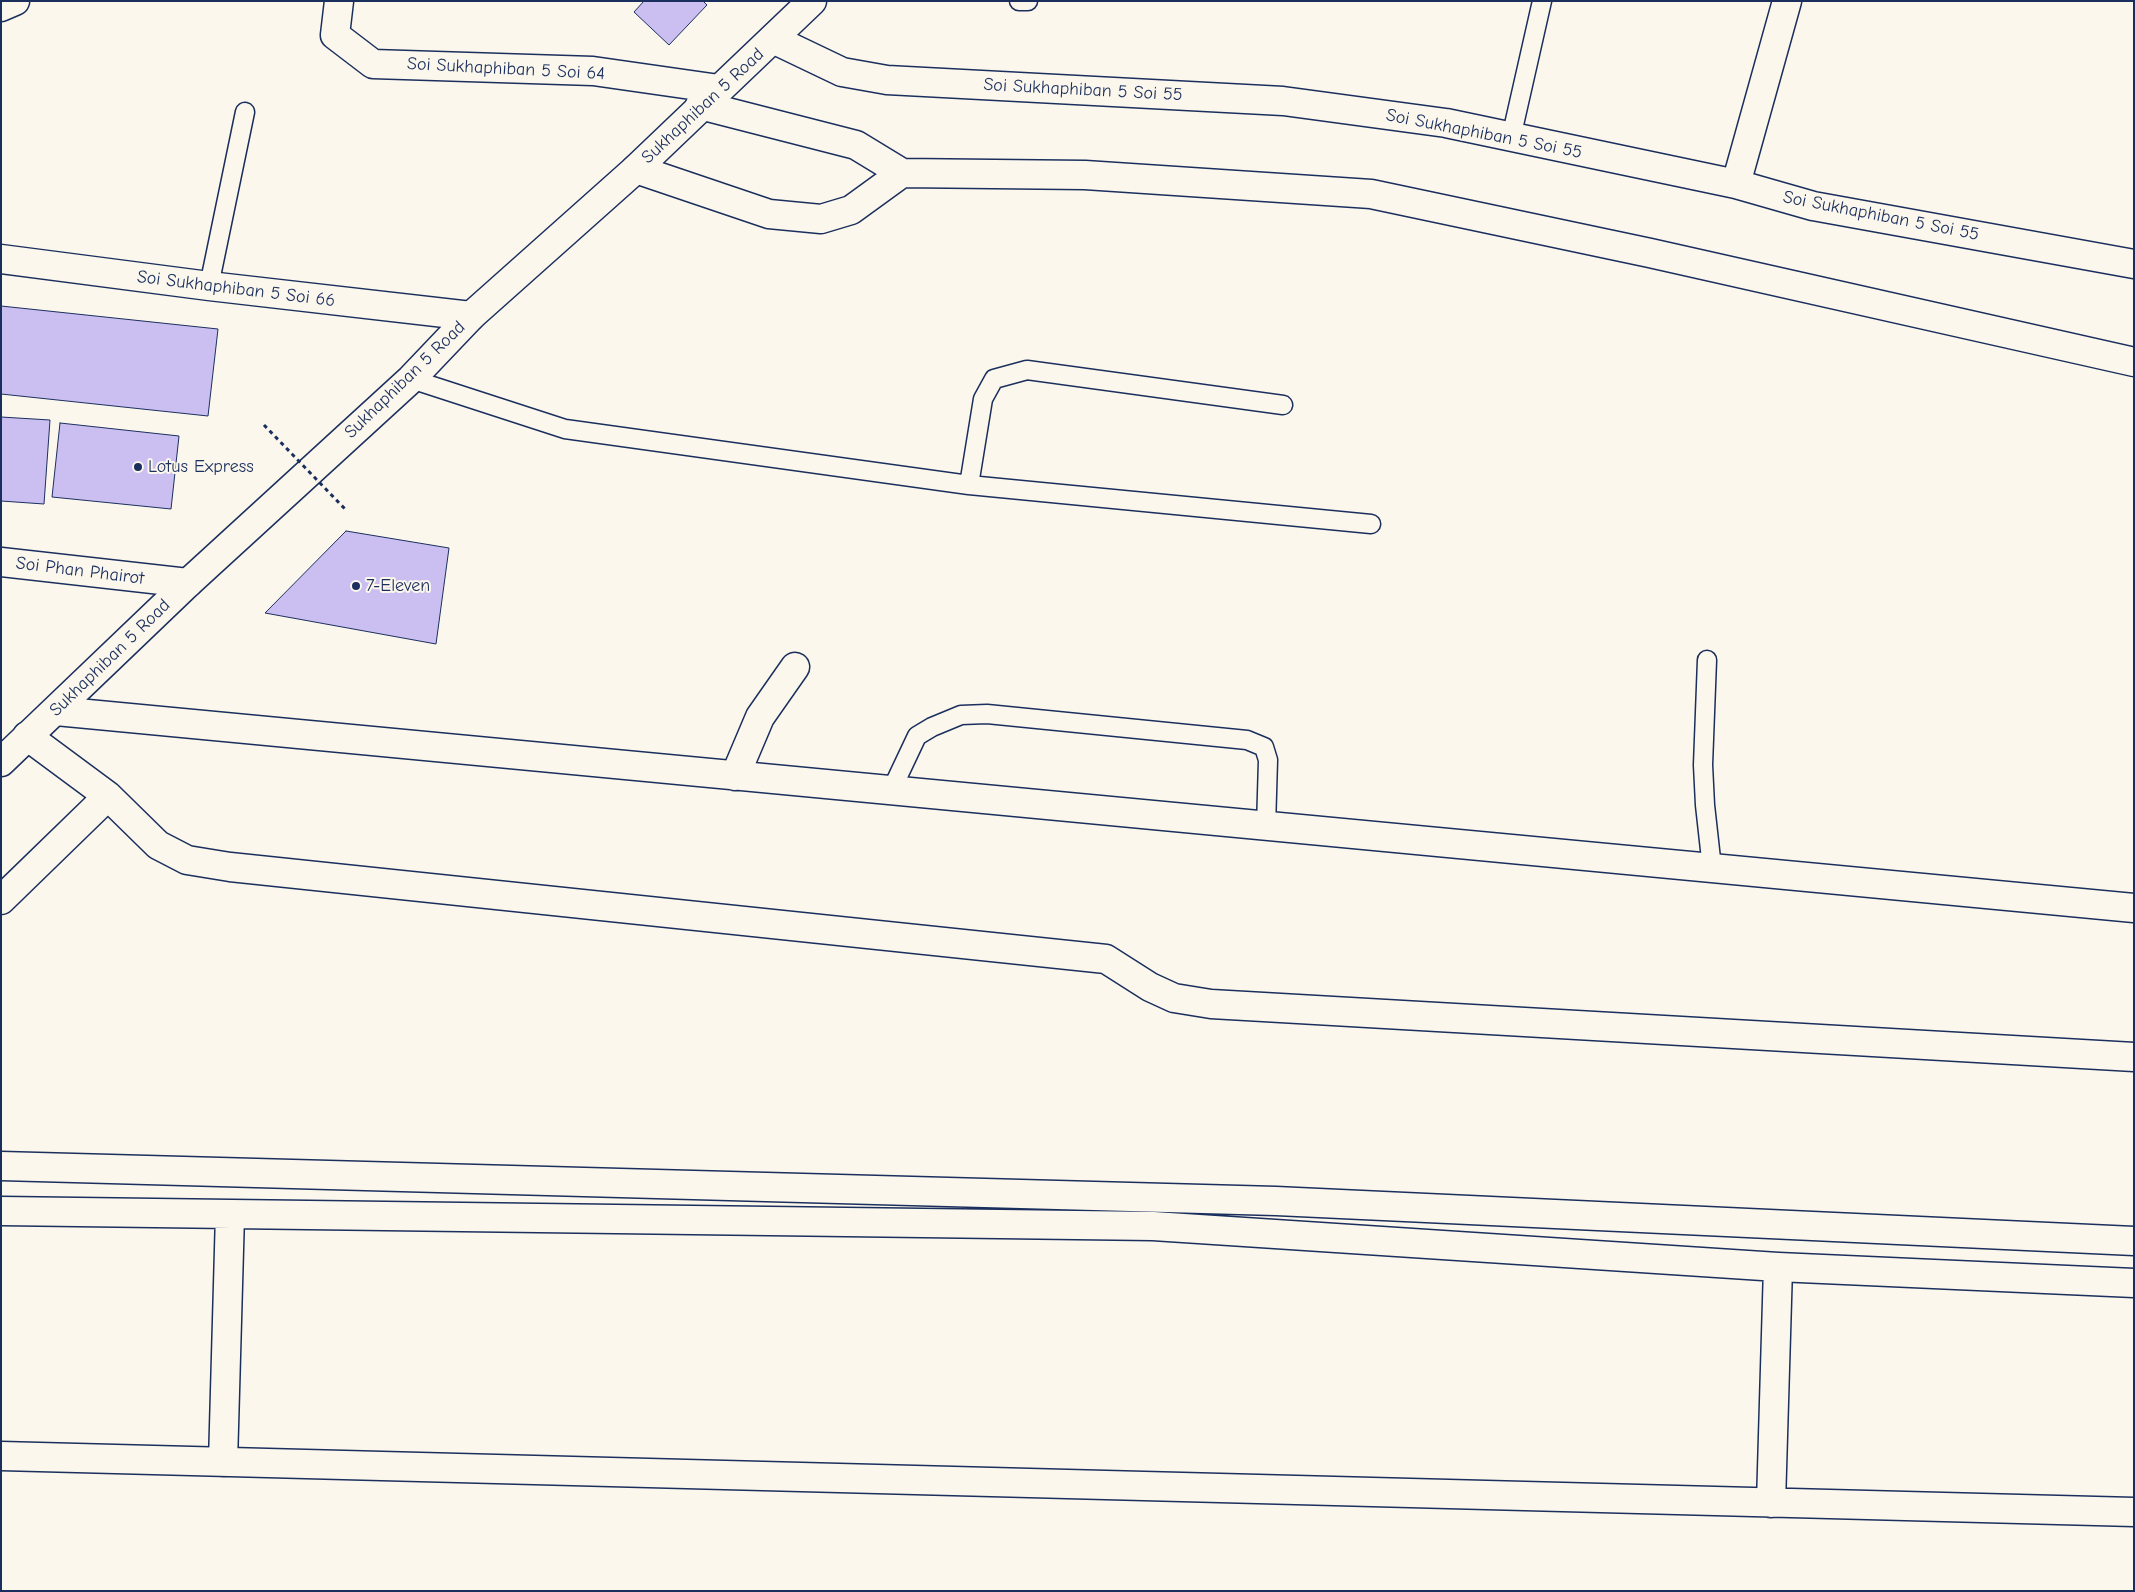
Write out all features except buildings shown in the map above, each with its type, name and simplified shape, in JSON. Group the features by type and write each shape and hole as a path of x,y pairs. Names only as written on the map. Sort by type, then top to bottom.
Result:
{"street":[{"path":"1,7 15,1"},
{"name":"Soi Sukhaphiban 5 Soi 64","path":"339,1 335,35 373,64 593,71 710,97"},
{"name":"Sukhaphiban 5 Road","path":"1,762 188,583 411,379 471,316 636,169 812,1"},
{"path":"1736,184 1787,1"},
{"name":"Soi Sukhaphiban 5 Soi 55","path":"773,39 842,72 887,80 1284,101 1446,123 1736,184 1813,206 2134,264"},
{"path":"710,97 856,145 902,173 1085,175 1371,194 1641,251 2134,362"},
{"path":"636,169 769,214 821,219 851,210 902,173"},
{"name":"Soi Sukhaphiban 5 Soi 66","path":"1,259 209,286 471,316"},
{"name":"Soi Phan Phairot","path":"1,562 188,583"},
{"path":"735,776 760,717 795,666"},
{"path":"56,711 2134,908"},
{"path":"27,736 108,796 158,846 187,860 230,867 1106,959 1150,988 1174,998 1210,1004 2134,1057"},
{"path":"1,900 108,796"},
{"path":"1,1166 1266,1201 2134,1241"},
{"path":"1,1211 1153,1226 1778,1267 2134,1283"},
{"path":"223,1462 230,1214"},
{"path":"1771,1503 1778,1267"},
{"path":"1,1456 2134,1512"}],"lane":[{"path":"1019,1 1028,1"},
{"path":"1511,138 1542,1"},
{"path":"209,286 245,112"},
{"path":"969,485 983,399 994,378 1027,370 1284,405"},
{"path":"411,379 565,429 969,485 1371,524"},
{"path":"1707,660 1703,765 1712,868"},
{"path":"891,791 917,736 932,727 961,715 987,714 1247,740 1264,747 1268,760 1266,827"}],"path":[{"path":"264,425 346,510"}],"place":[{"name":"Lotus Express","path":"138,467"},
{"name":"7-Eleven","path":"356,586"}]}
